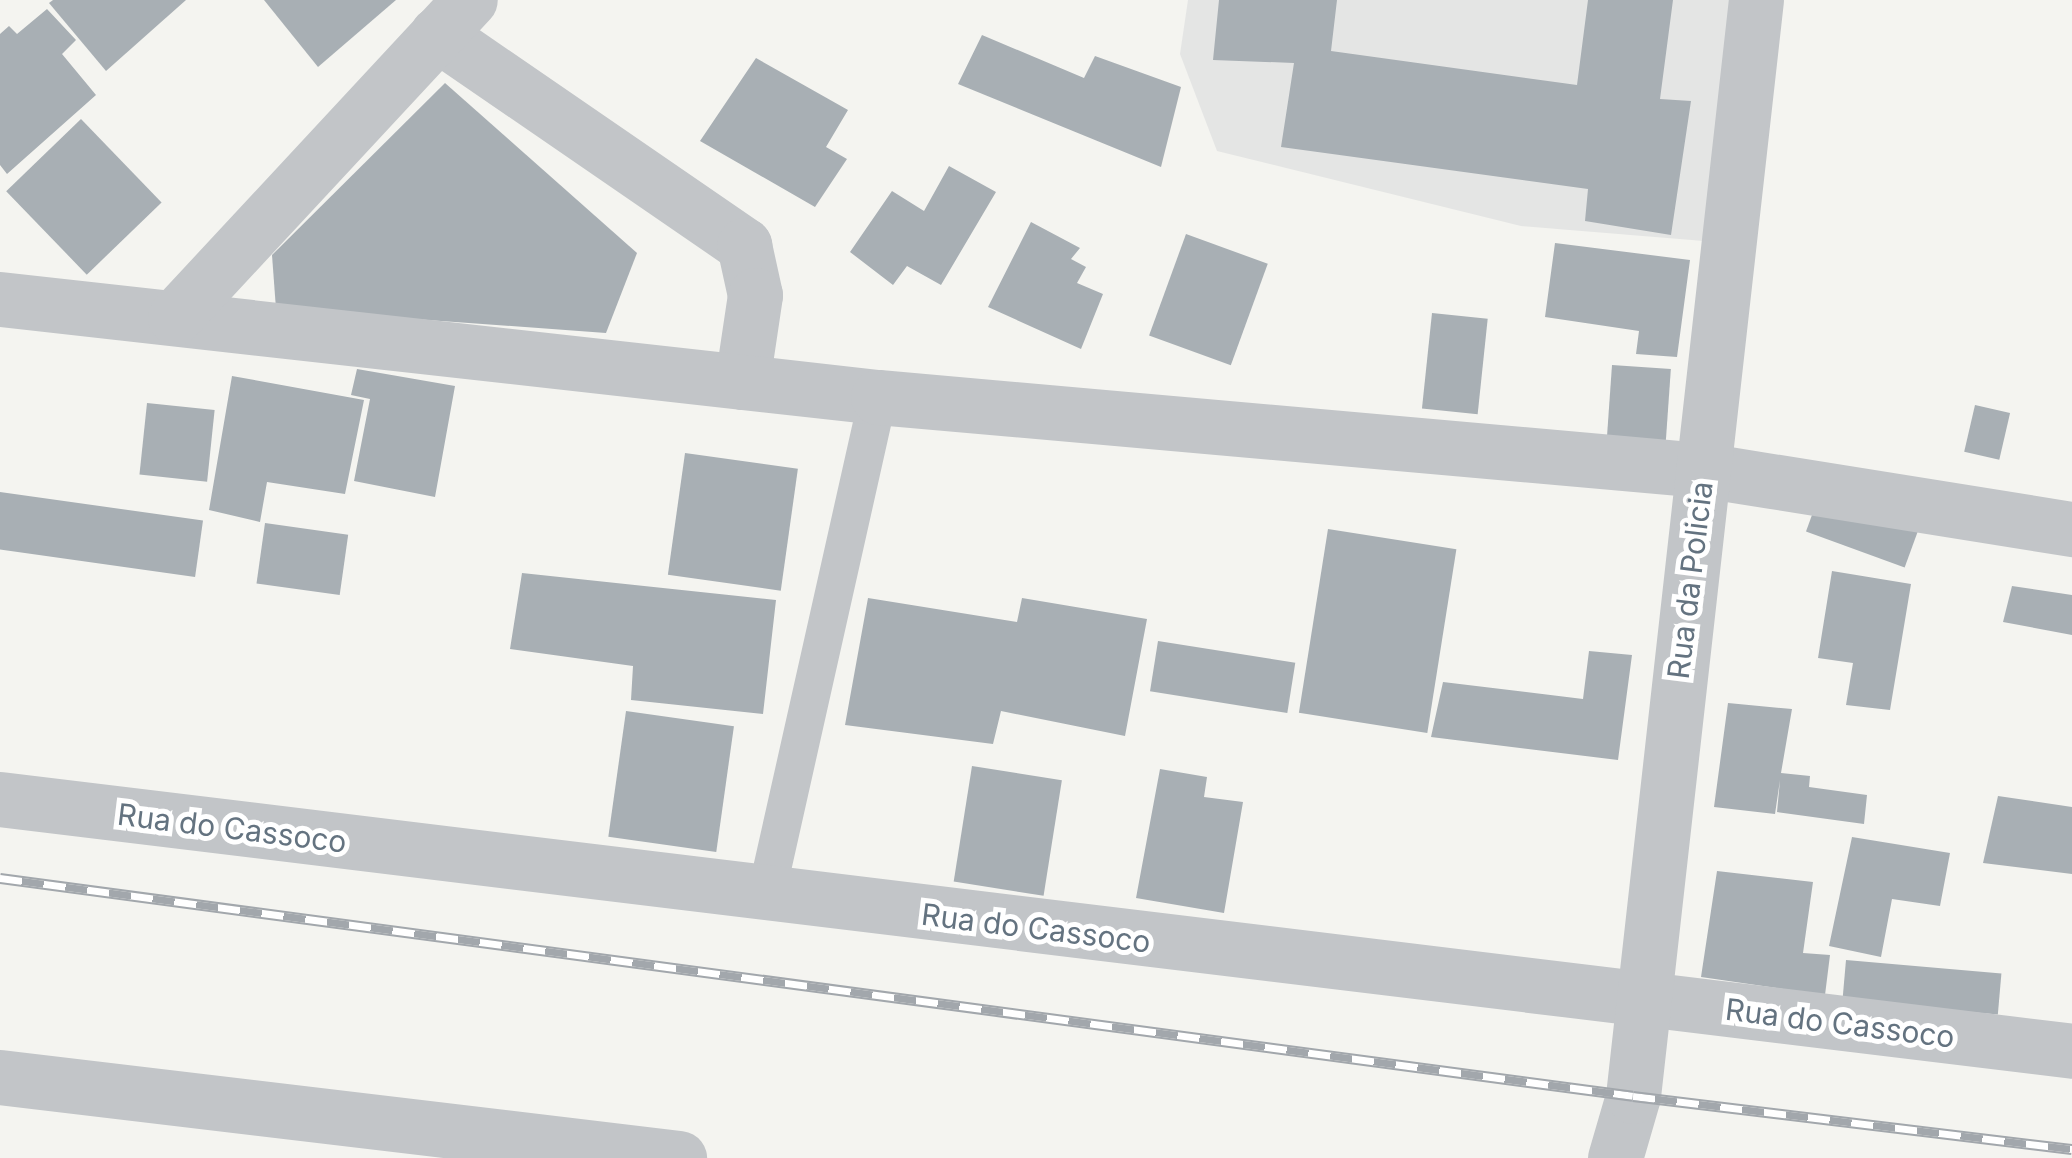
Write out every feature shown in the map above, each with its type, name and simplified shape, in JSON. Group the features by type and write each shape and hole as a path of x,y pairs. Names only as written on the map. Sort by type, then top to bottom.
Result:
{"street":[{"name":"Rua da Policia","path":"1615,1158 1633,1096 1756,0"},
{"path":"176,317 453,17 744,245 756,295 742,382"},
{"path":"0,299 878,397 1703,470 2072,529"},
{"name":"Rua do Cassoco","path":"0,799 766,896 2072,1051"},
{"path":"0,1078 678,1158"}],"lane":[{"path":"766,896 878,397"}],"shaded area":[{"path":"1188,0 1756,0 1728,243 1521,226 1217,151 1180,54"}],"building":[{"path":"186,0 106,71 49,3"},
{"path":"264,0 396,0 318,67"},
{"path":"1219,0 1337,0 1331,51 1577,85 1588,0 1673,0 1660,99 1691,101 1671,235 1585,221 1588,189 1281,147 1294,63 1213,60"},
{"path":"47,9 76,40 62,54 96,95 7,174 0,165 0,34 9,26 17,34"},
{"path":"982,35 1084,78 1095,56 1181,87 1161,167 958,84"},
{"path":"756,58 848,110 826,147 847,159 815,207 700,141"},
{"path":"445,83 637,253 606,333 276,309 272,255"},
{"path":"81,119 162,202 87,275 6,191"},
{"path":"949,166 996,192 941,285 907,266 893,285 850,252 892,191 924,211"},
{"path":"1031,222 1080,248 1071,259 1086,267 1077,283 1103,294 1081,349 988,307"},
{"path":"1186,234 1268,264 1231,365 1149,335"},
{"path":"1555,243 1690,260 1677,357 1636,354 1639,331 1545,317"},
{"path":"1432,313 1488,319 1478,414 1422,408"},
{"path":"1612,365 1671,369 1665,451 1606,447"},
{"path":"357,369 455,386 435,497 354,481 370,399 351,395"},
{"path":"232,376 364,400 345,494 267,482 260,522 209,510"},
{"path":"147,403 215,410 207,482 139,475"},
{"path":"1975,405 2010,413 1999,460 1964,452"},
{"path":"685,453 798,469 781,591 668,575"},
{"path":"0,492 203,521 195,577 0,550"},
{"path":"1820,493 1919,529 1905,567 1806,532"},
{"path":"265,523 348,535 340,595 257,583"},
{"path":"1328,529 1456,549 1427,733 1299,713"},
{"path":"1832,571 1911,584 1890,710 1846,705 1853,663 1818,658"},
{"path":"522,573 776,600 763,714 631,700 633,666 510,649"},
{"path":"2012,586 2072,595 2072,635 2003,622"},
{"path":"868,598 1017,622 1022,598 1147,619 1125,736 1001,711 993,744 845,725"},
{"path":"1158,641 1295,663 1287,713 1150,691"},
{"path":"1589,651 1632,655 1618,760 1431,737 1443,682 1583,699"},
{"path":"1728,703 1792,709 1781,773 1810,776 1809,787 1867,795 1864,824 1777,812 1780,780 1775,814 1714,807"},
{"path":"626,711 734,726 716,852 608,837"},
{"path":"972,766 1062,780 1044,896 954,882"},
{"path":"1160,769 1207,777 1204,797 1243,802 1224,913 1136,898"},
{"path":"1998,796 2072,807 2072,874 1983,863"},
{"path":"1852,837 1950,853 1940,906 1892,899 1881,957 1829,946"},
{"path":"1717,871 1813,882 1803,953 1830,955 1825,995 1701,977"},
{"path":"1846,960 2001,974 1998,1014 1842,1001"}],"railway":[{"path":"0,878 1633,1096 2072,1149"}]}
